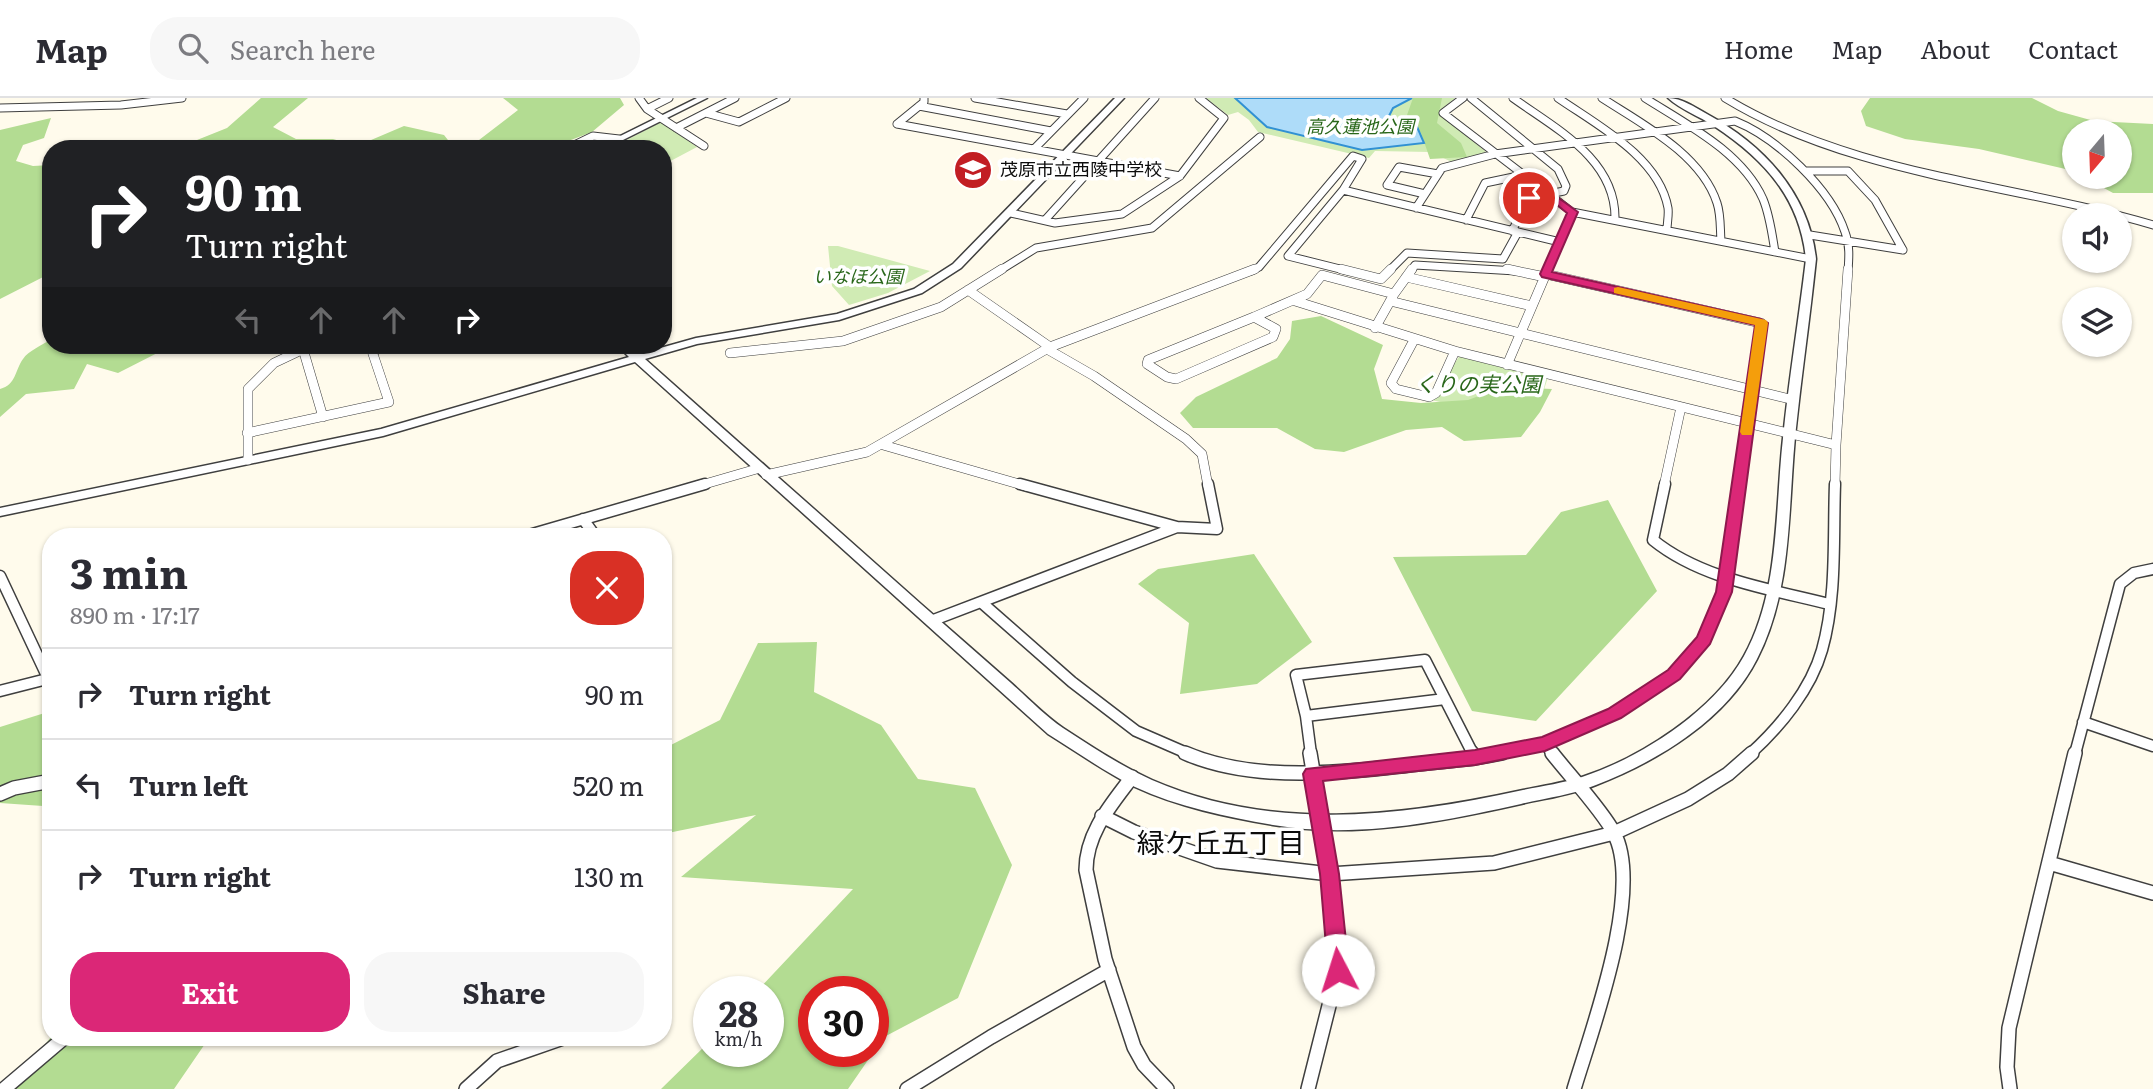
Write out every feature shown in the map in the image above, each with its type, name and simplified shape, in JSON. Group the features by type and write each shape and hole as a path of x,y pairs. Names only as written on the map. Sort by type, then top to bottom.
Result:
{"street":[{"path":"0,108 121,105 182,98"},
{"path":"639,98 647,109 704,146"},
{"path":"647,109 668,98"},
{"path":"583,140 593,135 619,139 703,98"},
{"path":"676,128 735,98"},
{"path":"706,113 739,122 786,98"},
{"path":"924,98 924,102 897,124 1180,176"},
{"path":"975,98 1067,114"},
{"path":"1034,149 1083,98"},
{"path":"672,348 696,341 839,317 895,299 934,282 957,266 1011,213 1120,98"},
{"path":"1045,220 1155,98"},
{"path":"1011,213 1055,223 1122,214 1180,176 1224,118 1199,98"},
{"path":"1463,98 1443,113 1572,212 1811,259"},
{"path":"552,528 763,472 826,463 883,445 1049,348 1259,267 1353,156 1362,159 1343,190 1289,256 1381,279 1406,253 1503,259 1529,198 1564,191 1566,186 1558,169 1471,98"},
{"path":"1513,98 1592,159 1614,188 1617,208 1615,219"},
{"path":"1558,98 1639,158 1657,179 1668,208 1667,230"},
{"path":"1602,98 1682,156 1706,184 1716,199 1721,241"},
{"path":"1645,98 1690,128 1736,164 1758,190 1770,222 1775,252"},
{"path":"631,354 1054,730 1132,777 1186,798 1244,813 1321,823 1390,820 1441,814 1576,784 1592,780 1667,743 1729,691 1751,657 1766,623 1773,590 1811,259 1810,236 1805,221 1782,180 1765,162 1717,124 1672,98"},
{"path":"1725,98 1748,112 1823,144 1878,161 2102,210 2153,225"},
{"path":"919,106 1051,131"},
{"path":"1102,816 1134,832 1217,861 1330,874 1494,863 1614,833 1688,799 1728,774 1761,744 1802,694 1822,650 1829,604 1836,445 1849,258 1845,231 1805,171 1744,123 1735,121 1495,154 1442,168 1416,208"},
{"path":"730,353 843,341 941,307 1036,248 1152,228 1260,137"},
{"path":"1424,194 1387,185 1399,167 1438,174"},
{"path":"1805,171 1848,171 1875,200 1903,250 1810,236"},
{"path":"1466,220 1485,184 1522,175"},
{"path":"1343,190 1560,242"},
{"path":"1507,365 1572,212"},
{"path":"981,602 1072,682 1136,731 1205,761 1295,775 1475,758 1545,744 1615,713 1674,674 1704,640 1724,592 1761,323 1502,268 1415,265 1375,328"},
{"path":"1254,317 1276,329 1273,337 1177,379 1167,377 1147,364 1148,360 1307,294 1322,275 1392,298 1521,333 1794,400"},
{"path":"1406,277 1532,306"},
{"path":"883,445 1177,527 1217,529 1202,454 1186,439 1049,348 968,290"},
{"path":"1295,300 1414,340 1507,365 1836,445"},
{"path":"1414,340 1391,383 1396,389 1429,397 1436,393 1455,351"},
{"path":"248,460 248,389 274,363 293,354"},
{"path":"309,354 323,417"},
{"path":"247,433 389,402 374,354"},
{"path":"0,512 383,432 649,354"},
{"path":"1681,407 1653,540 1661,549 1726,577 1829,604"},
{"path":"583,519 590,528"},
{"path":"931,621 1177,527"},
{"path":"2011,1089 2007,1067 2009,1028 2083,722 2120,584 2134,573 2153,569"},
{"path":"0,576 42,663"},
{"path":"1308,1089 1338,970 1330,874 1306,716 1296,675 1425,660 1475,758"},
{"path":"0,691 42,680"},
{"path":"1306,716 1445,699"},
{"path":"2083,722 2153,746"},
{"path":"1545,744 1614,833 1624,862 1615,954 1574,1089"},
{"path":"1132,777 1102,816 1085,858 1088,891 1109,970 1140,1061 1167,1089"},
{"path":"0,794 14,788 42,783"},
{"path":"2049,863 2153,893"},
{"path":"907,1089 990,1037 1109,970"},
{"path":"4,1089 55,1046"},
{"path":"466,1089 497,1061 540,1046"}],"green space":[{"path":"261,98 308,98 273,127 296,139 336,140 197,140 227,128"},
{"path":"503,98 620,98 624,105 592,132 571,140 479,140 518,110"},
{"name":"高久蓮池公園","path":"1206,98 1455,98 1438,112 1486,152 1452,162 1430,152 1375,151 1369,158 1258,132 1249,120 1238,112 1228,115"},
{"path":"1413,98 1442,98 1437,123 1461,143 1467,157 1430,159 1421,133 1407,115"},
{"path":"1870,98 2032,98 2058,111 2087,119 2062,119 2062,168 1979,149 1905,139 1866,126 1861,111"},
{"path":"51,118 44,138 23,145 16,161 42,166 42,278 0,299 0,130"},
{"path":"661,122 697,147 672,160 672,140 627,140"},
{"path":"2132,123 2153,124 2153,193 2113,193 2106,189 2132,189"},
{"path":"404,126 444,135 448,140 371,140"},
{"name":"いなほ公園","path":"828,246 838,246 930,271 888,293 849,305 832,286"},
{"path":"1321,316 1383,345 1374,369 1382,399 1421,403 1468,400 1503,387 1552,389 1540,412 1521,437 1464,441 1442,427 1406,430 1344,452 1315,449 1277,428 1193,428 1180,413 1196,397 1277,358 1290,339 1292,321"},
{"path":"42,345 42,354 155,354 118,373 87,364 74,389 26,394 0,417 0,389 12,381 20,363"},
{"name":"くりの実公園","path":"1460,355 1548,377 1540,402 1526,420 1431,400"},
{"path":"1608,500 1657,591 1536,721 1472,711 1393,557 1526,555 1561,512"},
{"path":"1254,554 1312,642 1257,684 1180,694 1189,623 1138,584 1158,569"},
{"path":"817,642 814,692 881,725 918,779 975,788 1012,865 958,998 889,1034 889,976 798,976 798,1067 863,1067 848,1089 661,1089 693,1058 693,1067 784,1067 784,976 771,976 853,889 681,877 756,815 672,832 672,744 720,720 758,643"},
{"path":"42,714 42,806 0,803 0,727"},
{"path":"44,1046 204,1046 174,1089 10,1089"}],"water":[{"path":"1235,98 1412,98 1393,108 1389,116 1394,124 1415,122 1424,143 1362,150 1267,127"}],"slow traffic":[{"path":"1618,291 1761,323 1747,432"}],"place":[{"name":"茂原市立西陵中学校","path":"973,170"}],"district":[{"name":"緑ケ丘五丁目","path":"1221,843"}],"route":[{"path":"1338,970 1330,874 1313,774 1475,758 1545,744 1615,713 1674,674 1704,640 1724,592 1761,323 1546,274 1572,212 1549,194 1529,198"}]}
